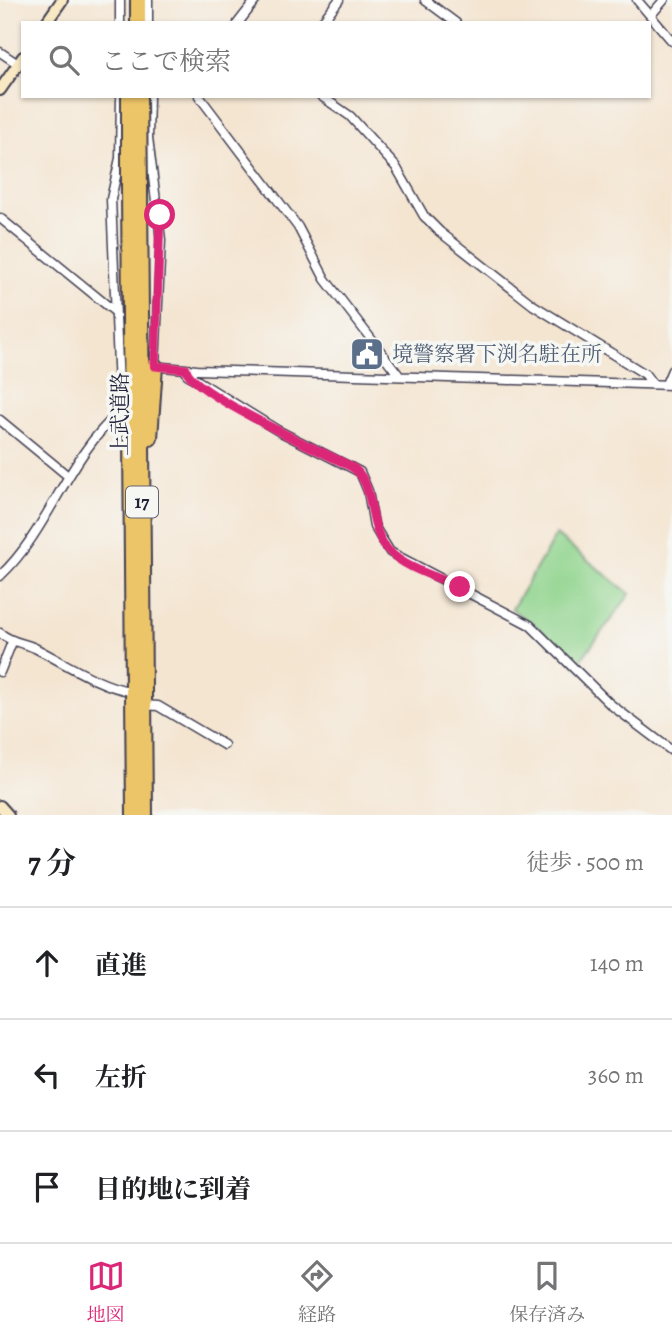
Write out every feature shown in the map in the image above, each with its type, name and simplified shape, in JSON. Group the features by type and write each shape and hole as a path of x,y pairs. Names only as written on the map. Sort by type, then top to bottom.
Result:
{"highway":[{"path":"128,0 129,21"},
{"path":"138,0 138,21"},
{"name":"上武道路","path":"129,98 134,190 142,550 145,815"},
{"name":"上武道路","path":"134,815 131,691 134,190 139,98"},
{"path":"142,550 149,493 152,366"}],"main road":[{"path":"47,21 62,0"},
{"path":"0,90 20,61"},
{"path":"0,806 8,815"}],"street":[{"path":"120,0 120,21"},
{"path":"148,0 148,21"},
{"path":"240,21 256,0"},
{"path":"323,21 339,0"},
{"path":"425,0 453,21"},
{"path":"637,0 672,41"},
{"path":"651,15 664,0"},
{"path":"0,52 20,61"},
{"path":"0,576 27,547 91,441 120,412 121,365 114,311 111,200 120,158 121,98"},
{"path":"149,98 148,138 160,215 152,366 669,384 672,370"},
{"path":"200,98 298,228 325,279 398,374"},
{"path":"324,98 350,116 396,167 424,216 440,232 533,305 645,374 651,382"},
{"path":"121,138 148,138"},
{"path":"0,218 114,311"},
{"path":"186,369 196,382 216,396 360,472 366,481 374,526 390,552 530,625 597,693 672,751"},
{"path":"0,420 68,476"},
{"path":"0,633 12,642 31,646 56,660 131,691"},
{"path":"0,672 12,642"},
{"path":"143,705 158,706 224,745"}],"green space":[{"path":"556,535 630,594 576,666 544,632 512,609"}],"place":[{"name":"境警察署下渕名駐在所","path":"367,354"}],"route":[{"path":"160,215 155,366 186,369 187,374 216,396 360,472 366,481 374,526 390,552 412,566 460,587"}]}
